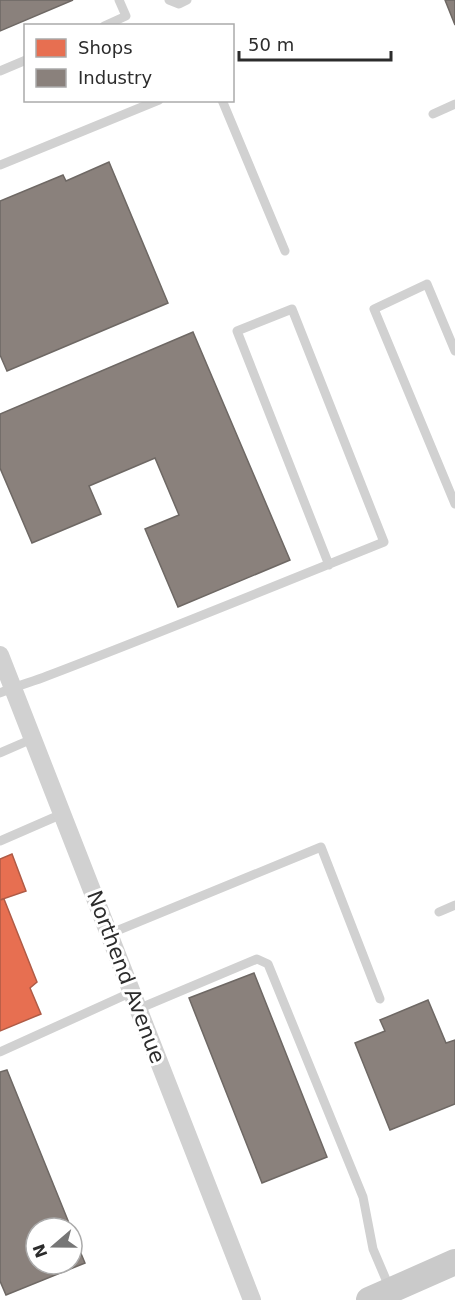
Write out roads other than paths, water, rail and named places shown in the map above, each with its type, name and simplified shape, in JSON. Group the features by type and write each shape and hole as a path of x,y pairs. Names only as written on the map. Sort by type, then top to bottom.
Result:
{"main road":[{"path":"380,1296 455,1262"}],"street":[{"name":"Northend Avenue","path":"0,654 6,690 33,739 252,1300"}],"lane":[{"path":"108,24 126,16 119,0"},
{"path":"169,0 179,4 187,0"},
{"path":"0,71 24,61"},
{"path":"0,165 154,102"},
{"path":"223,102 285,251"},
{"path":"433,114 455,104"},
{"path":"455,351 427,284 374,309 455,504"},
{"path":"6,690 329,565 384,542 292,309 237,331 329,565"},
{"path":"0,753 33,739"},
{"path":"0,841 62,814"},
{"path":"109,934 321,847 380,999"},
{"path":"439,912 455,906"},
{"path":"0,1052 135,1001 257,959 267,964 363,1197 380,1296"}]}
